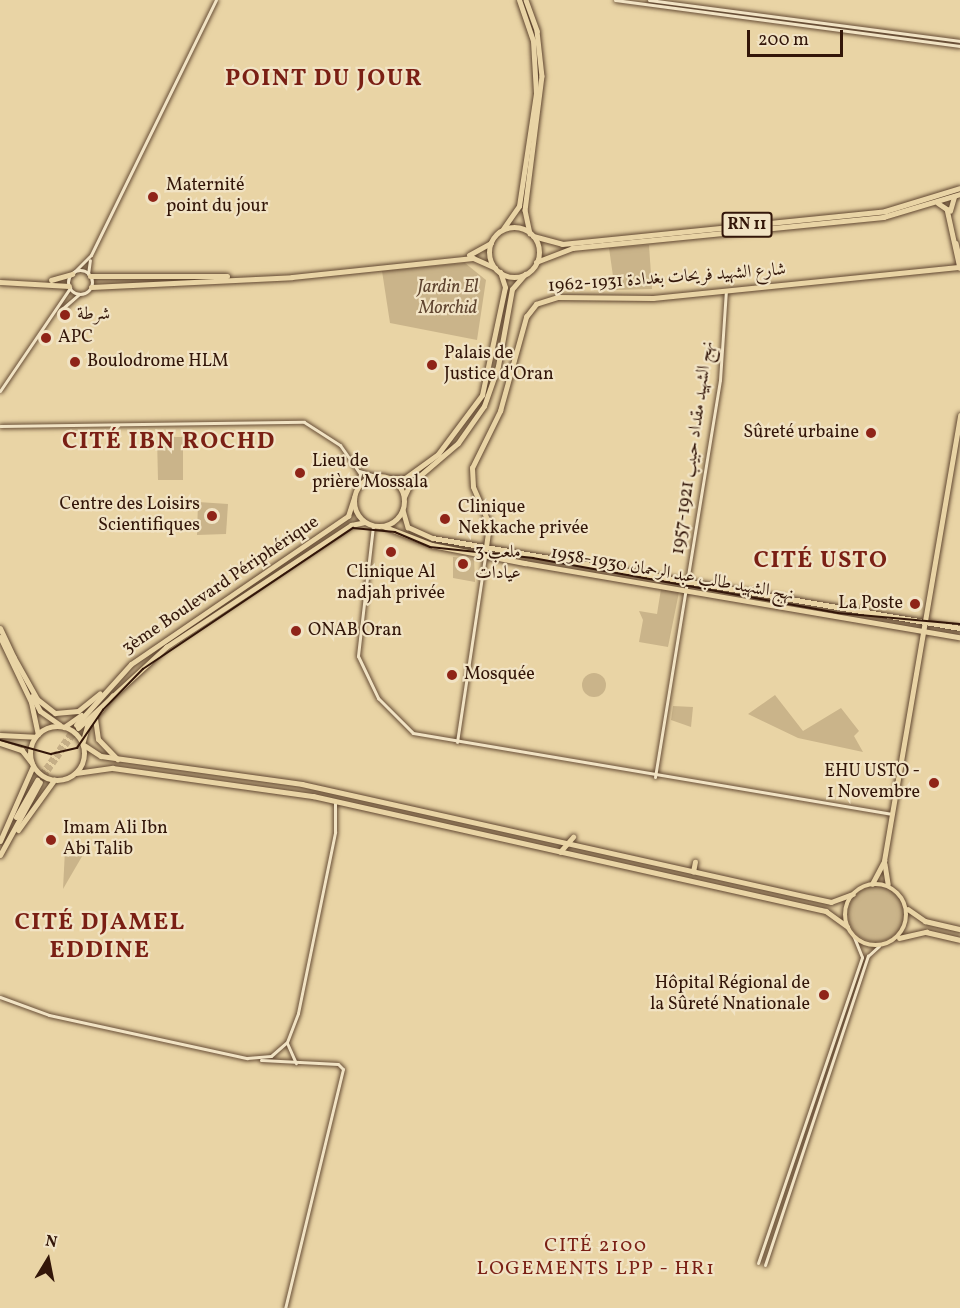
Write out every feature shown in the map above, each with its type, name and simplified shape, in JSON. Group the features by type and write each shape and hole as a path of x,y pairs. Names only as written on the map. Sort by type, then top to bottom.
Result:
{"highway":[{"name":"RN 11","path":"532,235 562,244 885,211 960,188"},
{"name":"RN 11","path":"536,262 557,250 883,217 957,196"},
{"path":"89,275 279,275 470,255 491,243 503,230 532,235 536,262 512,289 498,366 484,406 458,443 410,483 404,497 403,510 383,526 373,526 365,522 354,497 357,488 375,476 405,478 438,454 482,395 505,287 497,270 491,243"},
{"path":"91,287 292,277 473,258 497,270 525,274"},
{"path":"389,478 404,497"},
{"name":"3ème Boulevard Périphérique","path":"354,497 348,516 165,638 112,683 77,726 145,663 342,530 365,522"},
{"path":"0,628 40,711 63,726 83,744"},
{"path":"0,637 31,702 37,735 32,765 0,842"},
{"path":"13,656 37,699 54,713 78,711 112,683"},
{"path":"7,842 54,780 76,773 83,744 95,717 145,663"},
{"path":"37,735 63,726 112,683"},
{"path":"95,717 98,738 117,759"},
{"path":"32,765 54,780"},
{"path":"0,842 39,781 0,855"},
{"path":"14,834 27,822"}],"main road":[{"path":"503,230 519,206 536,93 533,41 519,0"},
{"path":"526,0 537,31 542,76 525,210 532,235"},
{"path":"957,196 949,207 952,232 960,261"},
{"path":"938,203 947,209 960,267"},
{"name":"شارع الشهيد فريحات بغدادة 1931-1962","path":"485,554 489,524 473,487 472,468 503,405 530,310 557,297 626,299 960,267"},
{"path":"37,282 73,273"},
{"path":"0,282 37,282 69,287"},
{"path":"960,415 884,861 884,879 906,908 925,921 960,929"},
{"name":"نهج الشهيد طالب عبد الرحمان 1930-1958","path":"403,510 405,524 418,533 487,548 960,628"},
{"name":"نهج الشهيد طالب عبد الرحمان 1930-1958","path":"383,526 432,545 686,592 960,637"},
{"path":"0,735 37,735"},
{"path":"0,743 22,750 32,765"},
{"path":"83,744 117,759 302,784 834,903 872,884 884,861"},
{"path":"76,773 113,771 313,796 826,911 847,926"},
{"path":"250,794 252,787"},
{"path":"311,803 313,796"},
{"path":"560,852 573,837"},
{"path":"693,872 695,862"},
{"path":"872,884 891,887"},
{"path":"853,894 845,909 847,926 854,938 879,946 896,939 926,932 960,940"},
{"path":"896,939 905,929 906,908"}],"street":[{"path":"0,391 56,314 73,273 91,255 216,0"},
{"path":"615,0 960,46"},
{"path":"649,0 960,41"},
{"path":"56,314 91,287 89,275 91,255"},
{"path":"73,273 89,275"},
{"path":"69,287 79,294"},
{"name":"نهج الشهيد مقداد حبيب 1921-1957","path":"655,777 720,380 723,300 726,290"},
{"path":"714,291 723,300"},
{"path":"0,426 288,419 321,428 358,470 375,476"},
{"path":"357,488 358,470"},
{"path":"373,526 357,644 363,673 403,726 457,743 892,814"},
{"path":"457,743 485,554"},
{"path":"335,801 338,814"},
{"path":"296,1063 287,1042 338,814 346,803"},
{"path":"765,1265 862,957 854,938"},
{"path":"843,1022 868,956 879,946"},
{"path":"0,997 49,1015 258,1059 343,1069 285,1308"},
{"path":"258,1059 287,1042"},
{"path":"758,1263 832,1057"}],"green space":[{"path":"649,245 652,289 615,290 609,248"},
{"name":"Jardin El Morchid","path":"465,263 486,280 477,340 390,323 382,271"},
{"path":"157,437 183,437 183,480 158,480"},
{"name":"Centre des Loisirs Scientifiques","path":"198,502 228,504 226,534 197,535"},
{"path":"453,557 474,559 475,582 453,578"},
{"path":"661,589 679,592 668,647 639,642 643,620 639,611 657,614"},
{"path":"594,673 603,676 606,685 603,694 594,697 585,694 582,685 585,676"},
{"path":"775,695 803,731 841,708 859,731 854,736 863,752 798,738 748,714"},
{"path":"673,706 693,707 691,727 671,720"},
{"path":"65,850 84,853 63,889"},
{"path":"876,886 887,888 896,894 902,903 904,914 902,925 896,934 887,940 876,942 865,940 856,934 850,925 848,914 850,903 856,894 865,888"}],"tunnel":[{"path":"37,780 76,725"},
{"path":"40,782 78,728"}],"tram line":[{"path":"0,740 51,754 77,748 103,710 143,669 353,528 395,532 430,547 533,558 838,613 960,624"}],"place":[{"name":"Maternité point du jour","path":"153,197"},
{"name":"شرطة","path":"65,315"},
{"name":"APC","path":"46,338"},
{"name":"Boulodrome HLM","path":"75,362"},
{"name":"Palais de Justice d'Oran","path":"432,365"},
{"name":"Sûreté urbaine","path":"871,433"},
{"name":"Lieu de prière Mossala","path":"300,473"},
{"name":"Centre des Loisirs Scientifiques","path":"212,516"},
{"name":"Clinique Nekkache privée","path":"445,519"},
{"name":"Clinique Al nadjah privée","path":"391,552"},
{"name":"ملعب 3 عيادات","path":"463,564"},
{"name":"La Poste","path":"915,604"},
{"name":"ONAB Oran","path":"296,631"},
{"name":"Mosquée","path":"452,675"},
{"name":"EHU USTO - 1 Novembre","path":"934,783"},
{"name":"Imam Ali Ibn Abi Talib","path":"51,840"},
{"name":"Hôpital Régional de la Sûreté Nnationale","path":"824,995"}],"district":[{"name":"POINT DU JOUR","path":"324,80"},
{"name":"CITÉ IBN ROCHD","path":"169,443"},
{"name":"CITÉ USTO","path":"821,562"},
{"name":"CITÉ DJAMEL EDDINE","path":"100,938"},
{"name":"CITÉ 2100 LOGEMENTS LPP - HR1","path":"596,1258"}]}
